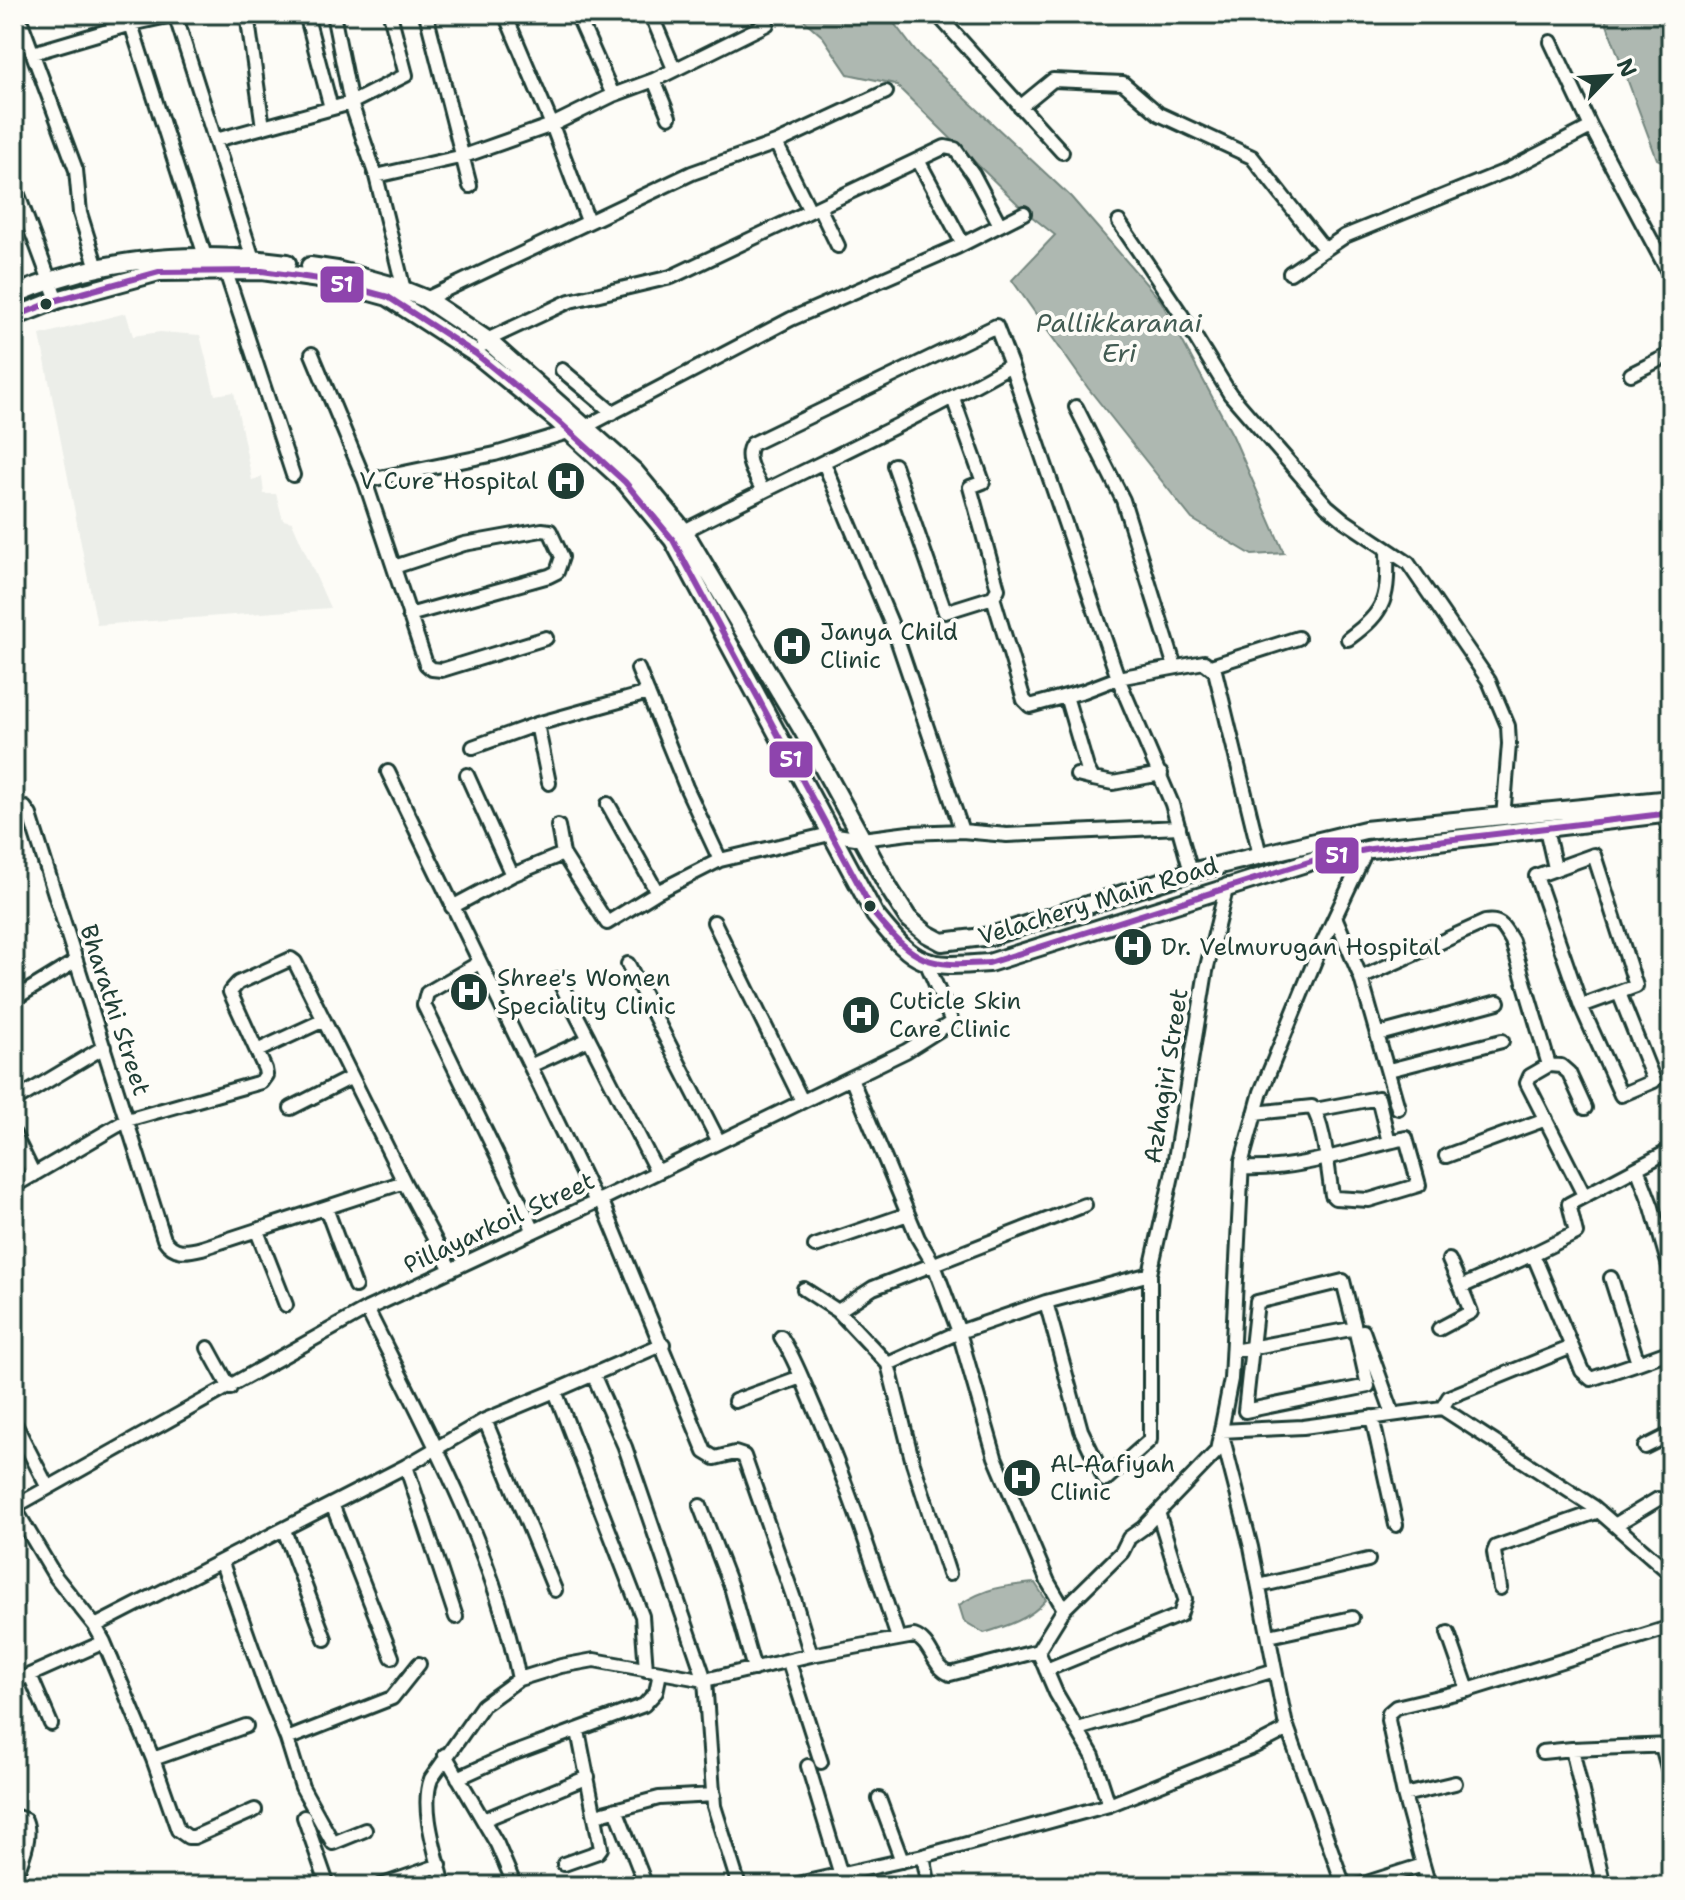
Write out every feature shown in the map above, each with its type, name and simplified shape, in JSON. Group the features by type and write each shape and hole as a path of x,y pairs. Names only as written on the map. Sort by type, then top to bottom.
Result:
{"main road":[{"name":"Velachery Main Road","path":"14,295 97,268 154,258 205,256 253,259 337,270 404,290 426,299 487,340 577,430 673,540 875,915 916,960 927,964 989,963 1227,885 1315,860 1546,829 1669,808"},
{"name":"Velachery Main Road","path":"14,317 57,300 159,272 262,271 326,280 388,297 476,354 635,472 684,531 803,731 908,918 942,942 991,936 1191,872 1365,830 1669,808"}],"street":[{"path":"18,14 76,170 80,213 97,268"},
{"path":"33,53 176,14 253,259"},
{"path":"247,14 263,127"},
{"path":"306,14 331,108"},
{"path":"333,14 351,103 376,176 404,290"},
{"path":"216,140 351,103 406,75 390,14"},
{"path":"426,14 470,186"},
{"path":"505,14 588,221"},
{"path":"577,14 613,95"},
{"path":"651,14 674,69"},
{"path":"937,14 1062,152"},
{"path":"131,24 205,256"},
{"path":"376,176 464,156 552,125 613,95 654,80 767,24"},
{"path":"1551,42 1591,127 1671,277"},
{"path":"654,80 669,117"},
{"path":"1020,107 1053,80 1123,83 1159,114 1252,157 1325,250"},
{"path":"426,299 692,173 776,143 886,92"},
{"path":"1290,273 1345,236 1508,170 1591,127"},
{"path":"776,143 838,246"},
{"path":"476,354 487,340 570,301 671,277 945,147 955,149 973,174 1000,225"},
{"path":"918,160 963,244"},
{"path":"14,184 57,300"},
{"path":"365,481 540,443 577,430 791,319 963,244 1024,213"},
{"path":"1119,222 1230,394 1327,506 1408,563 1480,666 1508,726 1503,818"},
{"path":"225,269 293,475"},
{"path":"763,491 747,457 752,444 996,326 1118,678 1161,774 1191,872"},
{"path":"312,354 365,481 426,664 432,669 442,670 546,638"},
{"path":"1631,374 1671,354"},
{"path":"684,531 953,398 1011,365"},
{"path":"562,370 613,413"},
{"path":"894,465 945,612 993,597 998,589 970,487 983,482 953,398"},
{"path":"1076,407 1123,500 1175,667"},
{"path":"824,463 894,630 962,831"},
{"path":"394,567 464,544 542,530 550,531 562,557 557,572 549,576 409,615"},
{"path":"1348,639 1373,621 1386,596 1387,549"},
{"path":"993,597 1024,700 1030,706 1118,678 1204,662 1211,666 1215,671 1260,855"},
{"path":"1211,666 1298,638"},
{"path":"638,669 686,787 720,860"},
{"path":"473,747 537,724 648,693"},
{"path":"1066,696 1093,779"},
{"path":"537,724 549,783"},
{"path":"388,772 479,963 599,1200 663,1344 705,1452 715,1458 735,1453 744,1456 811,1655"},
{"path":"1077,775 1113,783 1161,774"},
{"path":"467,775 512,875"},
{"name":"Bharathi Street","path":"14,804 25,808 30,815 164,1239 176,1251 190,1251 257,1231"},
{"path":"608,804 657,892"},
{"path":"1669,808 1671,837"},
{"path":"558,826 563,854 607,923 657,892 720,860 830,834 862,839 909,833 962,831 1007,835 1179,827"},
{"path":"1546,829 1555,868"},
{"path":"444,1886 426,1805 427,1789 445,1755 483,1705 519,1679 576,1662 594,1660 705,1680 811,1655 914,1636 921,1638 941,1669 950,1674 1038,1651 1064,1609 1122,1552 1129,1538 1143,1528 1217,1451 1231,1379 1242,1168 1255,1113 1318,953 1366,851"},
{"path":"452,907 512,875 563,854"},
{"path":"1581,1006 1636,986 1594,855 1536,876 1581,1006 1621,1095 1654,1081 1619,993"},
{"name":"Azhagiri Street","path":"1046,1302 1081,1430 1105,1480 1150,1440 1150,1274 1173,1171 1206,971 1227,885"},
{"path":"1336,919 1361,978 1398,1108"},
{"path":"1361,978 1494,920 1502,924 1512,941 1549,1065"},
{"path":"714,922 802,1101"},
{"path":"14,1186 127,1120 261,1082 266,1075 265,1069 230,992 234,985 262,971 287,960 294,961 451,1270"},
{"path":"14,999 76,961"},
{"path":"479,963 427,993 424,1005 534,1231"},
{"path":"628,964 719,1142"},
{"name":"Pillayarkoil Street","path":"14,1507 367,1309 906,1051 952,1022 927,964"},
{"path":"558,979 657,1172"},
{"path":"1379,1034 1498,1002"},
{"path":"257,1051 324,1020"},
{"path":"530,1066 589,1039"},
{"path":"1389,1070 1502,1041"},
{"path":"14,1101 104,1047"},
{"path":"1584,1195 1527,1083 1530,1076 1549,1065 1561,1066 1569,1073 1585,1108"},
{"path":"291,1108 352,1077"},
{"path":"851,1078 918,1238 934,1265 959,1332 995,1457 1048,1582 1064,1609"},
{"path":"1255,1113 1312,1107 1315,1110 1378,1098 1389,1142"},
{"path":"1242,1168 1268,1169 1326,1157 1406,1138 1419,1183 1417,1188 1369,1200 1335,1198 1326,1157 1315,1110"},
{"path":"1446,1156 1546,1119"},
{"path":"14,1134 34,1175"},
{"path":"1461,1287 1576,1233 1569,1204 1671,1150"},
{"path":"1637,1168 1671,1273"},
{"path":"286,1305 257,1231 404,1182"},
{"path":"838,1311 873,1288 1085,1205"},
{"path":"326,1208 355,1286"},
{"path":"815,1246 908,1214"},
{"path":"1533,1254 1582,1371 1591,1379 1671,1351"},
{"path":"1439,1329 1472,1311 1449,1260"},
{"path":"888,1364 959,1332 1046,1302 1150,1274"},
{"path":"1611,1278 1638,1363"},
{"path":"1245,1411 1257,1302 1343,1281 1393,1414"},
{"path":"804,1289 838,1311 888,1364 913,1463 949,1574"},
{"path":"367,1309 436,1449 495,1587 509,1628 519,1679"},
{"path":"1233,1351 1357,1325"},
{"path":"1224,1412 1245,1411 1368,1386 1357,1325"},
{"path":"781,1337 801,1377 860,1524 898,1638"},
{"path":"95,1626 406,1466 485,1420 663,1344"},
{"path":"1442,1408 1449,1397 1572,1347"},
{"path":"208,1348 230,1388"},
{"path":"593,1374 630,1461 705,1680 710,1780 720,1828 739,1886"},
{"path":"735,1401 801,1377"},
{"path":"555,1391 642,1616 646,1670"},
{"path":"1221,1431 1303,1427 1442,1408 1599,1511 1671,1574"},
{"path":"1372,1417 1396,1525"},
{"path":"485,1420 555,1590"},
{"path":"14,1422 48,1488"},
{"path":"1221,1431 1259,1586 1288,1729 1344,1886"},
{"path":"1645,1447 1671,1434"},
{"path":"406,1466 456,1617"},
{"path":"1615,1525 1658,1499"},
{"path":"332,1504 392,1657"},
{"path":"700,1506 731,1587 754,1669"},
{"path":"14,1507 55,1576 104,1642 153,1759 178,1830 183,1835 194,1837 255,1810"},
{"path":"1500,1588 1494,1552 1496,1547 1599,1511"},
{"path":"1046,1670 1180,1615 1185,1599 1158,1512"},
{"path":"284,1530 325,1639"},
{"path":"1259,1586 1368,1560"},
{"path":"222,1563 302,1787 333,1843 365,1830"},
{"path":"1269,1636 1352,1618"},
{"path":"1429,1886 1404,1795 1389,1713 1396,1707 1468,1690 1671,1627"},
{"path":"1448,1633 1468,1690"},
{"path":"14,1682 104,1642"},
{"path":"1038,1651 1093,1756 1109,1805"},
{"path":"789,1662 841,1875"},
{"path":"287,1739 392,1698 419,1664"},
{"path":"1078,1729 1275,1670"},
{"path":"458,1778 504,1757 644,1705 656,1692 660,1673"},
{"path":"30,1675 51,1724"},
{"path":"153,1759 246,1726"},
{"path":"789,1886 923,1856 1109,1805 1255,1746 1288,1729"},
{"path":"564,1864 598,1852 601,1848 578,1731"},
{"path":"1542,1752 1666,1746 1671,1779"},
{"path":"1572,1749 1604,1886"},
{"path":"445,1755 497,1844 515,1886"},
{"path":"483,1820 588,1777"},
{"path":"1404,1795 1455,1783"},
{"path":"596,1815 659,1798 714,1795"},
{"path":"879,1799 902,1861"},
{"path":"616,1809 646,1886"},
{"path":"14,1816 25,1820 28,1827 14,1880"},
{"path":"304,1817 328,1886"},
{"path":"923,1856 929,1886"},
{"path":"380,1886 440,1865"},
{"path":"1357,1886 1423,1865"}],"shaded area":[{"path":"126,313 133,336 160,332 200,335 215,395 234,392 252,480 262,477 264,494 276,494 283,520 292,522 330,608 97,625 40,335"}],"water":[{"name":"Pallikkaranai Eri","path":"797,14 887,14 916,52 1071,197 1161,301 1233,436 1284,553 1252,555 1192,519 1088,388 1012,280 1055,235 1026,212 895,84 848,74 823,37"},
{"path":"1603,14 1671,14 1671,166 1657,159"},
{"path":"1035,1583 1046,1600 1025,1617 984,1633 964,1621 959,1605 978,1594 996,1588"}],"transit line":[{"name":"51","path":"14,317 57,300 159,272 262,271 326,280 388,297 476,354 557,420 625,482 673,540 875,915 912,952 936,962 989,963 1315,860 1371,849 1671,813"}],"place":[{"name":"V Cure Hospital","path":"566,481"},
{"name":"Janya Child Clinic","path":"792,646"},
{"name":"Dr. Velmurugan Hospital","path":"1133,947"},
{"name":"Shree's Women Speciality Clinic","path":"469,992"},
{"name":"Cuticle Skin Care Clinic","path":"861,1015"},
{"name":"Al-Aafiyah Clinic","path":"1022,1478"}]}
